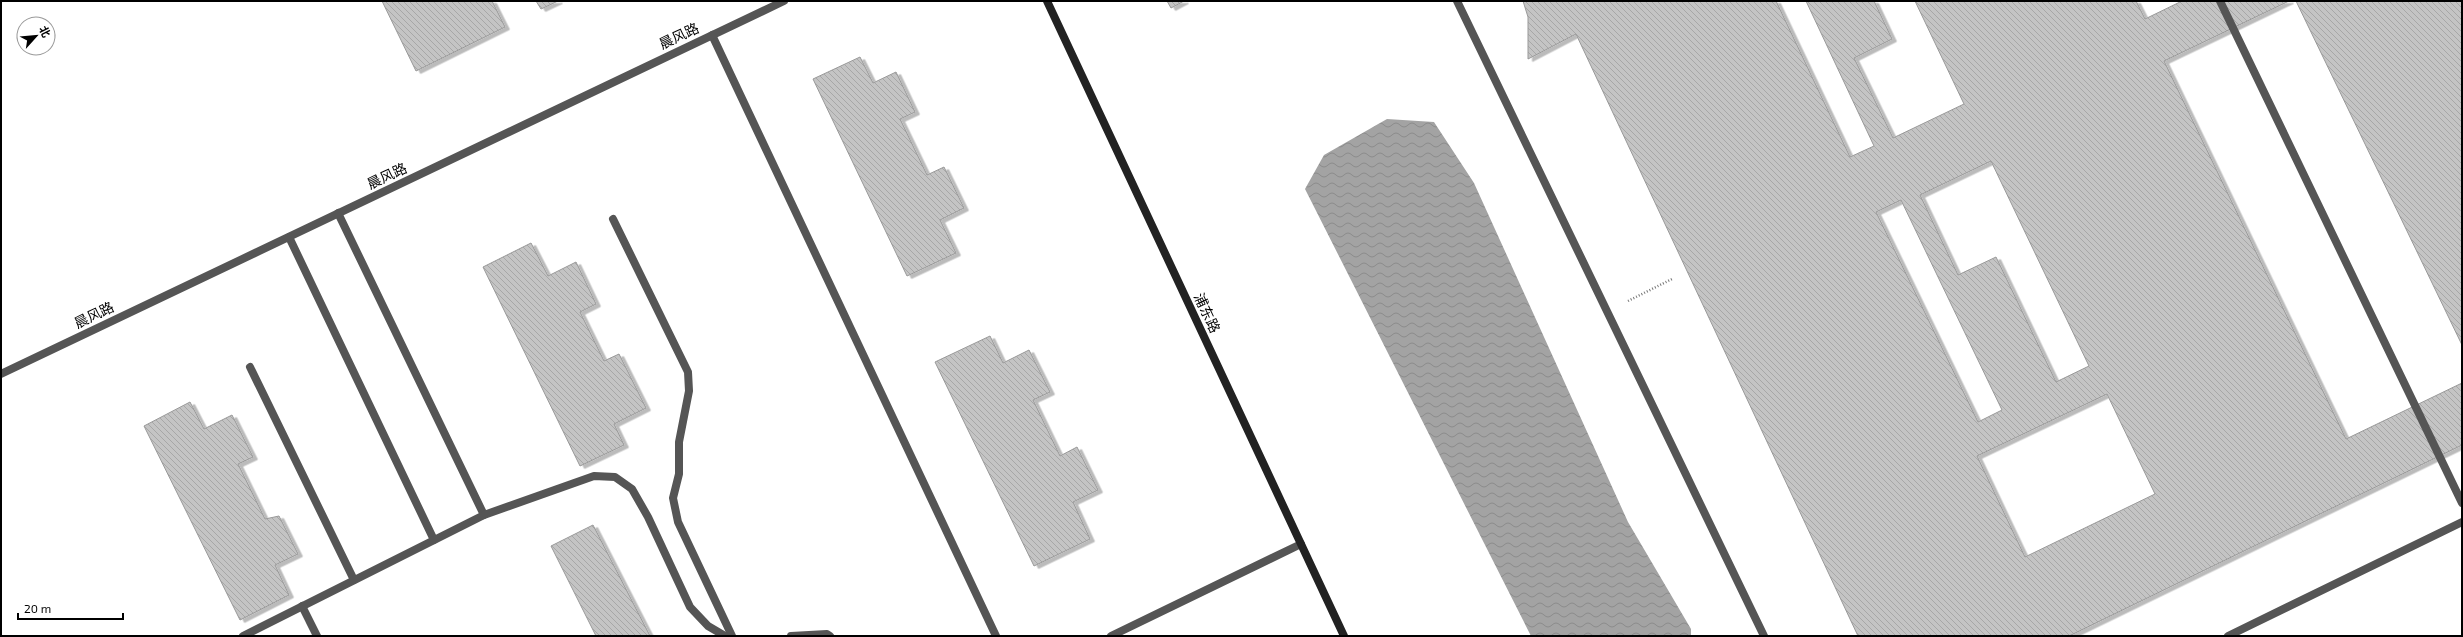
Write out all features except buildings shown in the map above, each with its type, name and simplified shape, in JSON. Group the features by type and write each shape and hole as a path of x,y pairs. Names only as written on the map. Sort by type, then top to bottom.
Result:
{"street":[{"name":"晨风路","path":"1,374 784,1"},
{"name":"浦东路","path":"1047,1 1344,636"},
{"path":"1457,1 1764,636"},
{"path":"2220,1 2462,503"},
{"path":"712,35 996,636"},
{"path":"338,213 484,515"},
{"path":"613,219 688,372 689,391 679,442 678,474 673,498 678,522 732,636"},
{"path":"288,237 434,540"},
{"path":"250,367 354,580"},
{"path":"243,636 484,515 594,476 616,477 632,489 648,517 690,607 708,626 725,636"},
{"path":"2228,636 2462,522"},
{"path":"1111,636 1301,544"},
{"path":"302,606 317,636"},
{"path":"791,636 827,634 830,636"}],"path":[{"path":"1607,312 1672,279"}],"water":[{"path":"1387,119 1434,122 1474,183 1628,522 1691,629 1691,636 1531,636 1305,189 1324,155"}]}
